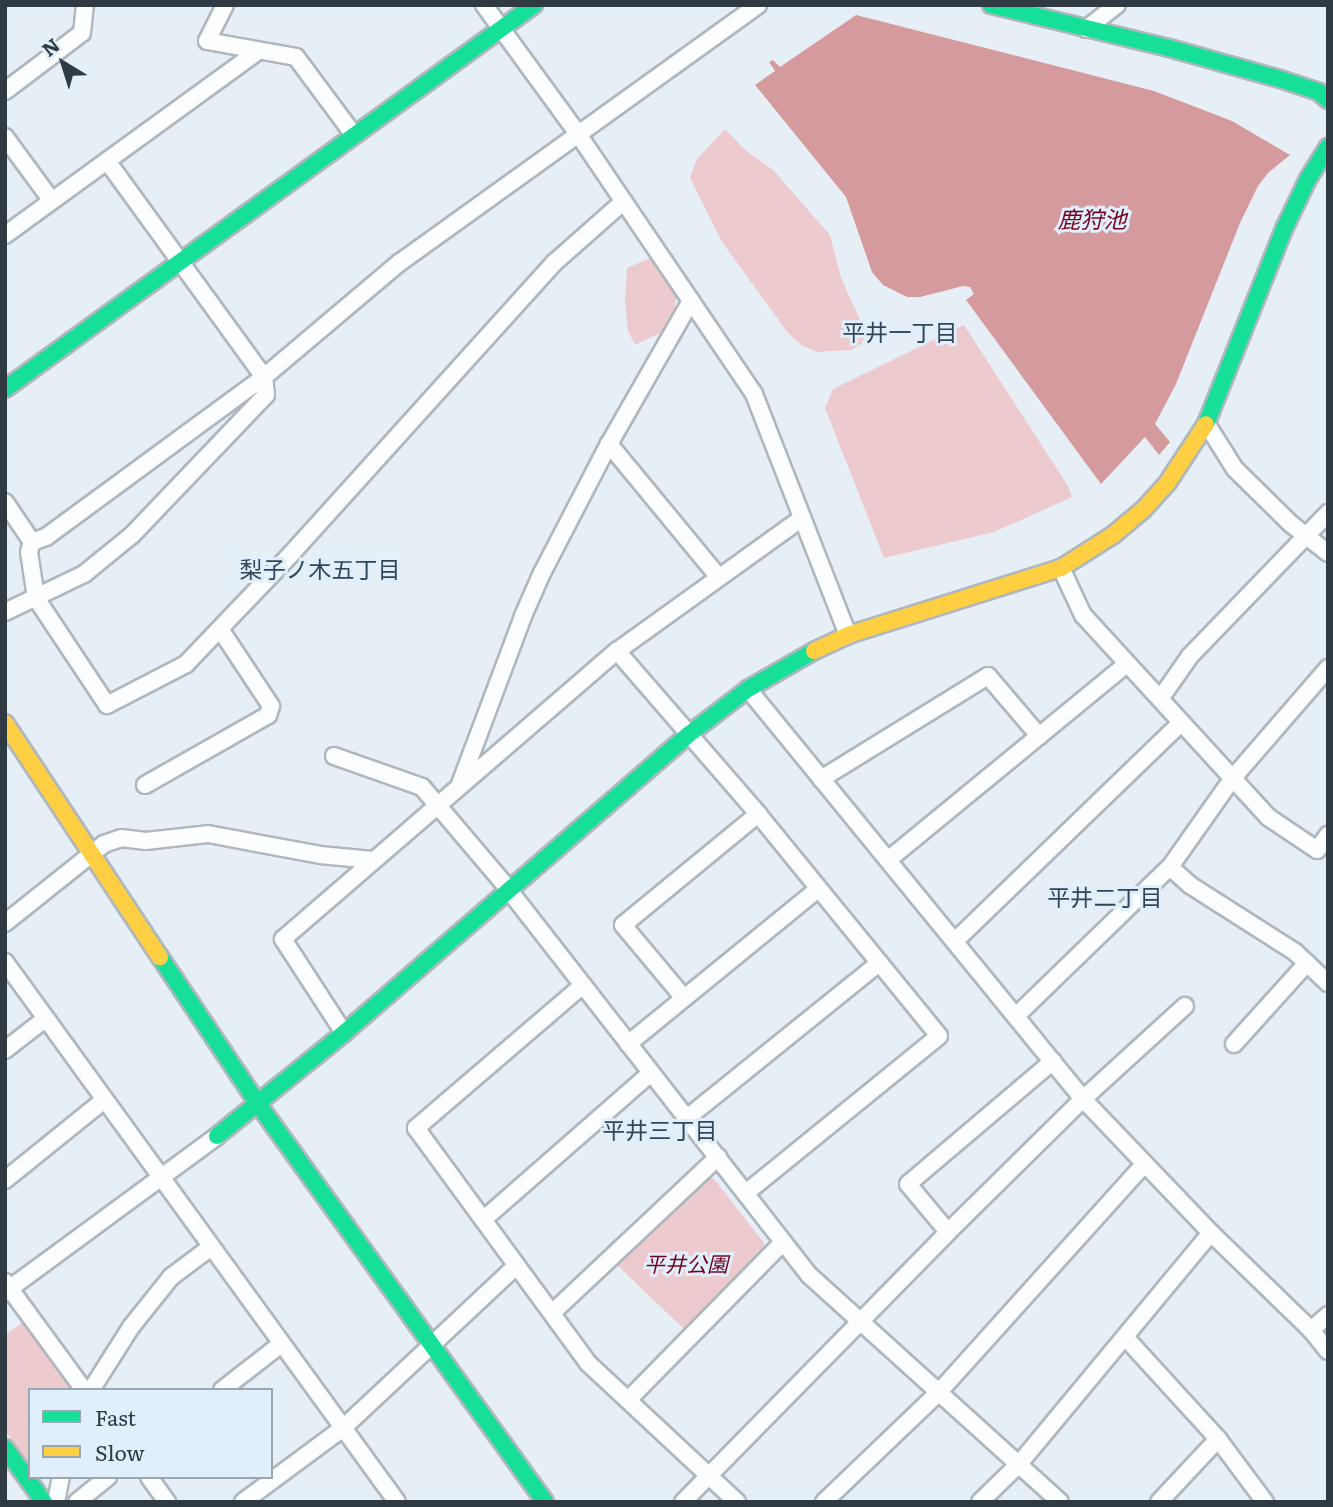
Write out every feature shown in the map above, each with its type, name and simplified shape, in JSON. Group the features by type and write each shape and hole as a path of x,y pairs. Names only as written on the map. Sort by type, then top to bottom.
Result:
{"street":[{"path":"5,91 82,33 85,5"},
{"path":"225,5 207,41 296,57 354,135"},
{"path":"484,5 578,134 754,394 848,635"},
{"path":"5,388 534,5"},
{"path":"32,542 46,537 264,377 399,263 758,5"},
{"path":"991,5 1280,79 1320,92 1328,100"},
{"path":"1086,29 1117,5"},
{"path":"5,235 258,51"},
{"path":"5,137 52,201"},
{"path":"83,1388 7,1287 161,1179 258,1104 344,1033 688,735 748,689 801,657 848,635 1031,580 1061,568 1113,535 1143,510 1175,473 1206,423 1284,229 1308,179 1328,147"},
{"path":"5,612 84,574 132,534 266,395 264,377 108,162"},
{"path":"32,542 29,552 36,598 107,705 186,664 554,263 623,202"},
{"path":"460,786 523,616 609,444 691,301"},
{"path":"1206,423 1235,468 1291,524 1328,553"},
{"path":"609,444 718,576"},
{"path":"5,502 32,542"},
{"path":"1160,699 1190,656 1235,613 1328,513"},
{"path":"344,1033 283,939 617,651 802,518"},
{"path":"1061,568 1083,615 1268,817 1317,850 1328,835"},
{"path":"145,785 268,715 271,706 220,629"},
{"path":"617,651 758,814 939,1036 746,1193"},
{"path":"888,860 1127,664"},
{"path":"1016,1016 1170,867 1232,779 1328,668"},
{"path":"821,779 988,676 1039,736"},
{"path":"748,689 1083,1099 1211,1233 1311,1330 1328,1351"},
{"path":"5,723 90,855 258,1104 545,1502"},
{"path":"955,941 1181,723"},
{"path":"334,756 422,787 509,890 809,1275 1060,1502"},
{"path":"684,998 624,925 758,814"},
{"path":"5,923 109,841 121,838 146,841 208,835 320,855 373,860"},
{"path":"1170,867 1190,885 1262,929 1307,963 1328,983"},
{"path":"628,1044 818,888"},
{"path":"5,962 397,1502"},
{"path":"687,1118 879,963"},
{"path":"1234,1044 1307,963"},
{"path":"583,985 416,1128 588,1363 737,1502"},
{"path":"683,1502 948,1232 1083,1099 1185,1006"},
{"path":"5,1050 45,1019"},
{"path":"948,1232 908,1184 1053,1061"},
{"path":"484,1219 651,1073"},
{"path":"5,1180 104,1100"},
{"path":"552,1313 718,1157"},
{"path":"824,1502 939,1392 1144,1164"},
{"path":"980,1502 1019,1464 1211,1233"},
{"path":"628,1400 783,1242"},
{"path":"93,1388 131,1327 172,1277 211,1247"},
{"path":"243,1502 343,1428 517,1265"},
{"path":"1311,1330 1328,1315"},
{"path":"1125,1337 1218,1439 1265,1502"},
{"path":"225,1388 281,1344"},
{"path":"1159,1502 1218,1439"},
{"path":"5,1448 44,1502"},
{"path":"56,1502 61,1479"},
{"path":"77,1502 106,1479"},
{"path":"150,1479 167,1502"}],"green space":[{"path":"725,129 745,150 773,170 830,235 841,278 865,331 863,343 851,350 817,352 801,345 788,333 722,242 690,178 697,159"},
{"path":"650,258 676,296 674,318 666,330 635,345 628,331 625,302 627,268"},
{"path":"964,325 1068,486 1072,497 994,532 884,558 825,408 833,389"},
{"name":"平井公園","path":"707,1178 714,1179 764,1243 764,1250 686,1331 615,1263"},
{"path":"24,1321 74,1388 28,1388 28,1461 5,1431 5,1335"}],"water":[{"name":"鹿狩池","path":"856,15 1154,91 1232,121 1290,155 1268,173 1258,186 1240,223 1176,384 1155,424 1170,442 1159,455 1145,437 1101,484 966,300 974,294 970,287 907,297 883,285 872,272 846,197 755,85 775,71 769,62 773,60 780,67"}],"traffic: fast":[{"path":"5,389 534,5"},
{"path":"991,5 1169,48 1280,79 1319,92 1328,100"},
{"path":"1206,424 1284,229 1308,179 1328,147"},
{"path":"217,1136 344,1033 688,735 748,689 814,651"},
{"path":"160,957 258,1104 545,1502"},
{"path":"5,1448 44,1502"}],"traffic: slow":[{"path":"814,651 848,635 1061,568 1113,535 1143,510 1168,482 1206,424"},
{"path":"5,723 160,957"}],"district":[{"name":"平井一丁目","path":"900,331"},
{"name":"梨子ノ木五丁目","path":"320,568"},
{"name":"平井二丁目","path":"1105,896"},
{"name":"平井三丁目","path":"660,1129"}]}
